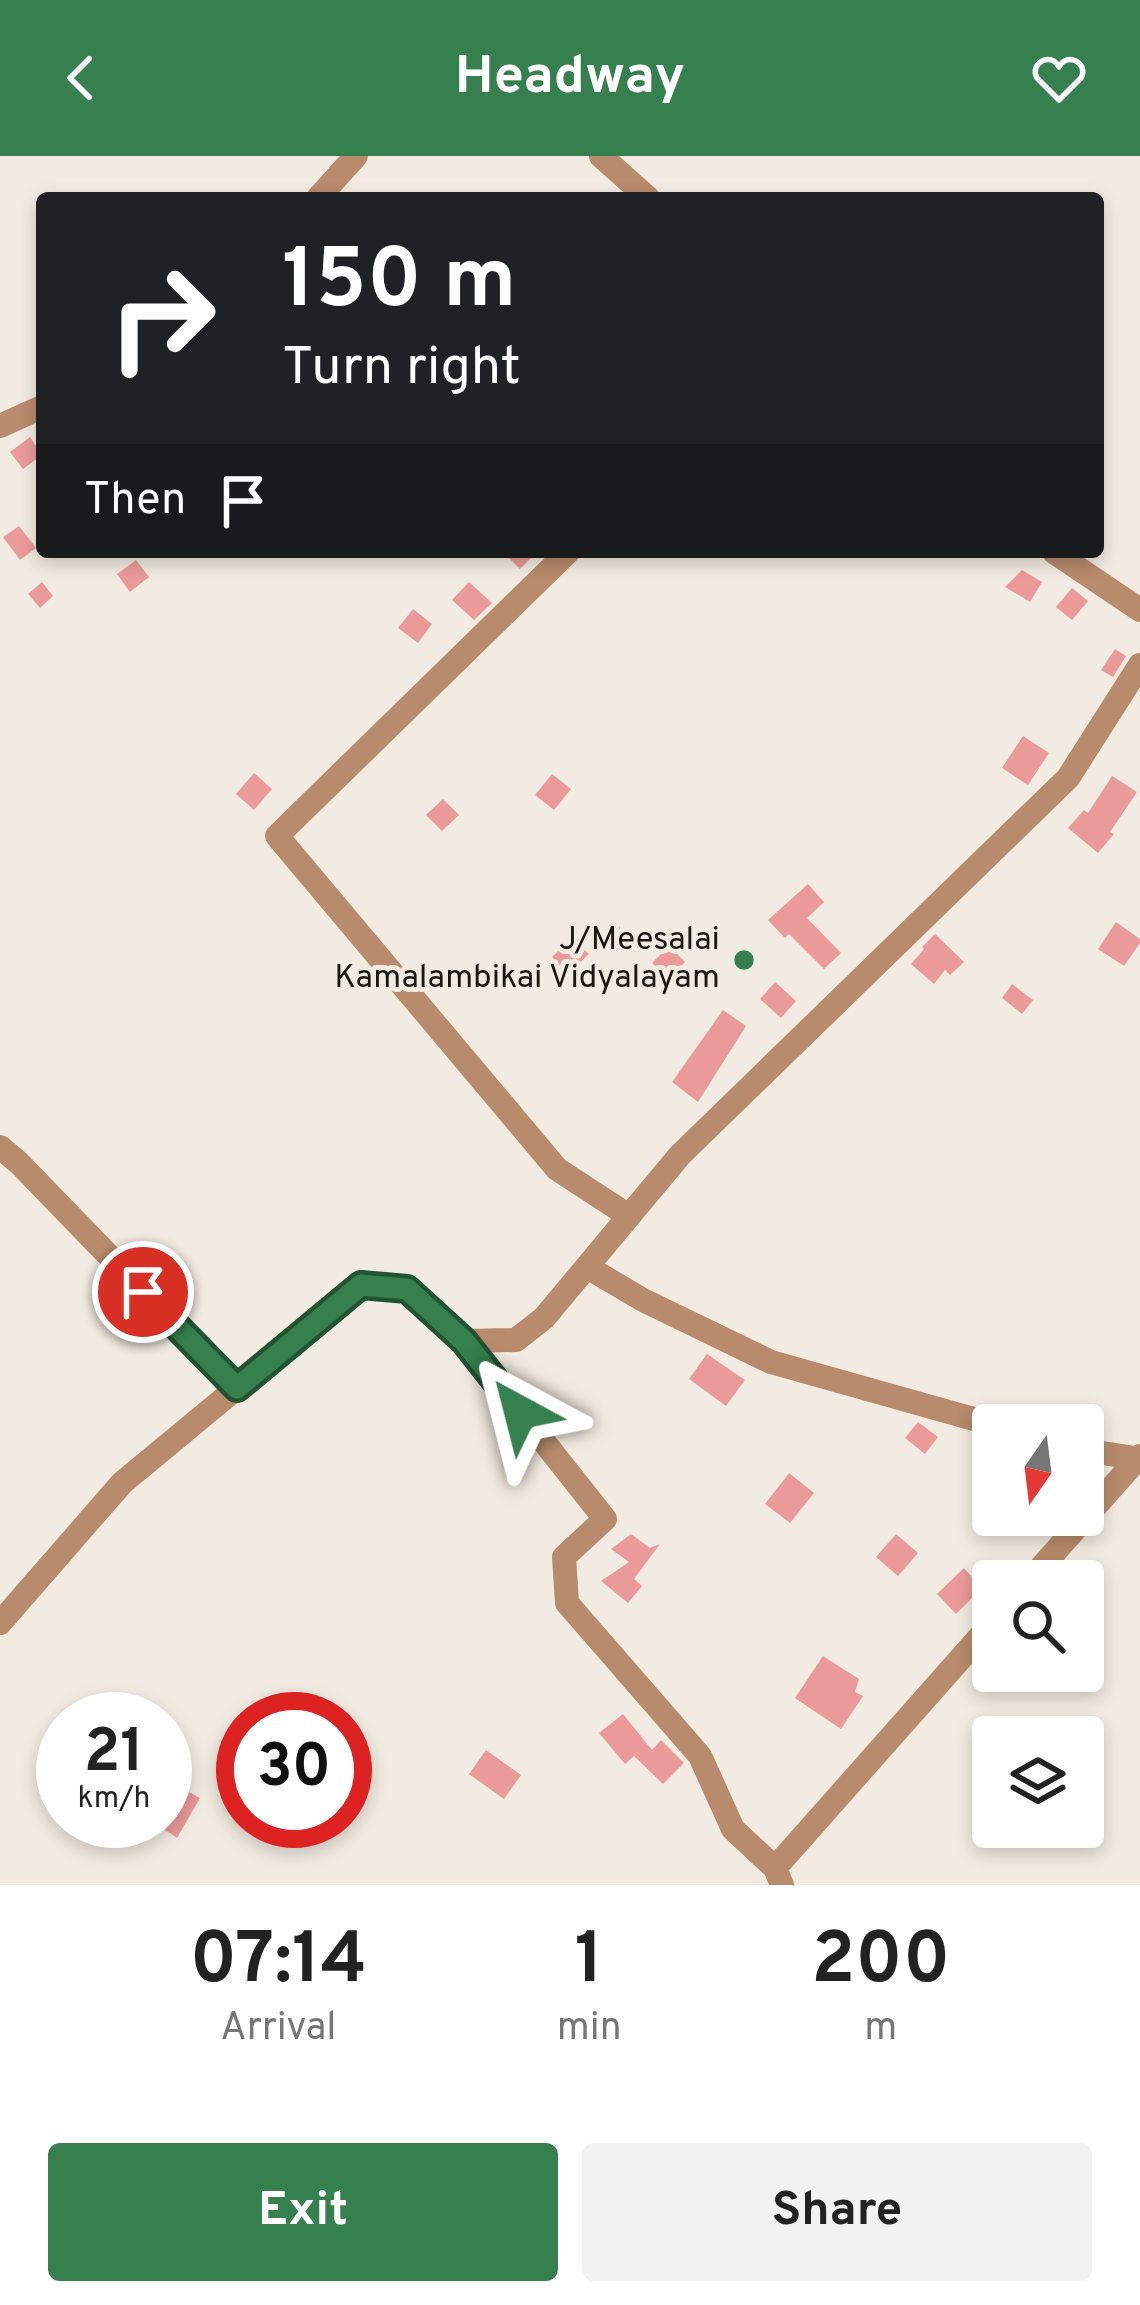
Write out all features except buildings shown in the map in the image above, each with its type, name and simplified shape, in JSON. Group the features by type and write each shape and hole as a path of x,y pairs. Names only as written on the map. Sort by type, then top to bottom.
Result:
{"street":[{"path":"323,192 356,156"},
{"path":"601,156 641,192"},
{"path":"0,427 36,410"},
{"path":"562,558 277,836 557,1169 629,1216"},
{"path":"1063,558 1140,610"},
{"path":"464,1341 516,1340 544,1318 680,1154 1068,778 1140,665"},
{"path":"0,1147 237,1388"},
{"path":"587,1267 643,1300 771,1362 972,1419"},
{"path":"0,1623 122,1483 361,1285 407,1289 464,1341 605,1519 564,1557 567,1603 700,1756 734,1829 779,1876 972,1647"},
{"path":"1104,1453 1139,1458"},
{"path":"1048,1560 1139,1458"}],"place":[{"name":"J/Meesalai Kamalambikai Vidyalayam","path":"744,960"}],"route":[{"path":"143,1292 237,1388 361,1285 407,1289 464,1341 520,1412"}]}
